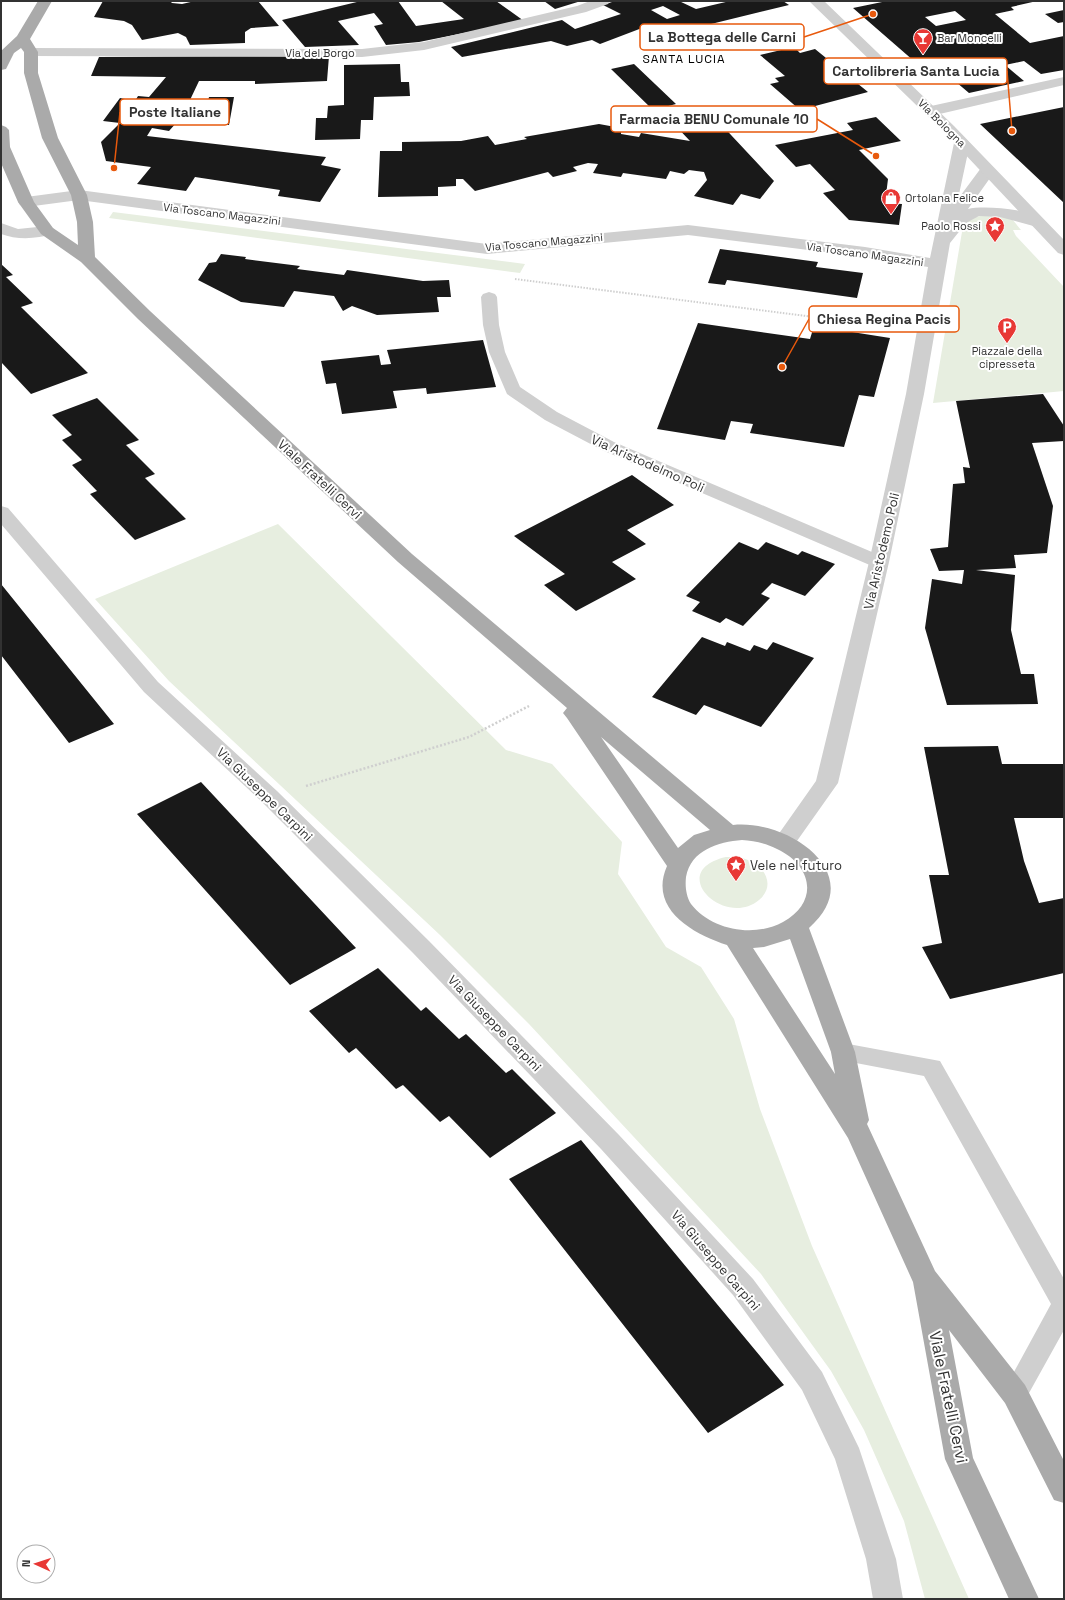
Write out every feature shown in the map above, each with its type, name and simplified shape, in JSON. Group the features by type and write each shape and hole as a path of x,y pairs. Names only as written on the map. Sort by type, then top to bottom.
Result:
{"main road":[{"path":"1,66 5,51 23,39 45,1"},
{"path":"23,39 31,52 31,73 50,138 79,195 85,222 88,258"},
{"name":"Viale Fratelli Cervi","path":"1,130 2,147 26,202 47,231 88,258 144,315 405,558 559,691"},
{"path":"559,691 728,833"},
{"path":"559,691 677,864"},
{"path":"728,833 757,834 784,842 797,850 808,860 818,883 819,895 815,907 808,918 797,926 774,936 761,939 734,937 716,933 700,925 688,915 679,903 674,890 674,876 677,864 686,853 697,844 712,837 728,833"},
{"path":"797,926 843,1052 859,1133"},
{"path":"734,937 859,1133"},
{"name":"Viale Fratelli Cervi","path":"859,1133 926,1279 1014,1394 1064,1490"},
{"name":"Viale Fratelli Cervi","path":"926,1279 959,1459 1024,1599"}],"street":[{"name":"Via del Borgo","path":"31,52 362,53 424,46 581,9 603,1"},
{"name":"Via Bologna","path":"816,1 931,111 1064,250"},
{"path":"931,111 1064,81"},
{"name":"Via Aristodemo Poli","path":"784,842 827,783 879,562 927,332 937,264 962,143"},
{"name":"Via Aristodemo Poli","path":"943,237 987,171"},
{"path":"26,202 79,195"},
{"name":"Via Toscano Magazzini","path":"79,195 487,249 688,230 865,252 937,264"},
{"name":"Via Aristodemo Poli","path":"943,237 964,215 971,213 992,211 1006,213 1037,222"},
{"path":"1,228 16,234 47,231"},
{"name":"Via Giuseppe Carpini","path":"1,512 151,688 269,796 512,1039 610,1142 743,1287 812,1381 849,1457 881,1559 888,1599"}],"lane":[{"name":"Via Aristodelmo Poli","path":"489,297 491,325 497,352 513,390 551,416 608,446 879,562"},
{"path":"843,1052 932,1068 1064,1304 1014,1394"}],"path":[{"path":"517,280 927,332"},
{"path":"269,796 469,737 559,691"}],"shaded area":[{"path":"113,212 525,264 520,273 109,218"},
{"path":"997,215 1012,219 1021,230 1013,230 1016,236 1064,287 1064,391 933,403 963,226 969,219"},
{"path":"278,524 506,750 552,764 622,842 618,874 666,947 701,967 734,1019 760,1109 812,1246 969,1599 925,1599 904,1521 864,1430 831,1371 761,1274 529,1024 440,935 169,681 95,599"},
{"path":"726,857 748,860 759,867 763,872 766,877 767,889 759,900 745,907 730,907 717,903 706,895 700,884 700,874 708,864"}],"building":[{"path":"103,1 170,1 172,3 182,4 195,1 258,1 279,26 251,28 245,32 245,43 190,45 186,37 178,33 142,40 132,25 124,21 94,17"},
{"path":"361,1 398,1 416,26 464,19 441,1 496,1 524,21 419,42 386,45 374,26 383,24 374,13 338,21 359,45 305,47 282,20"},
{"path":"544,1 581,1 555,9"},
{"path":"615,1 679,1 696,9 730,1 783,1 789,5 654,38 642,28 600,44 592,40 567,46 551,41 462,57 451,47 562,20 575,29 621,14 603,5","holes":["663,6 680,15 667,19 651,10"]},
{"path":"887,1 1037,1 1011,7 1014,10 995,14 1030,43 1064,36 1064,70 1041,74 1024,61 1005,65 1024,81 969,93 936,65 922,68 853,8","holes":["955,11 966,20 936,26 925,17"]},
{"path":"1064,10 1064,22 1058,23 1045,14"},
{"path":"794,47 800,53 815,49 868,92 800,110 770,84 779,82 775,78 785,76 760,55"},
{"path":"329,56 327,81 255,84 255,81 199,81 190,100 208,101 209,97 234,97 229,125 177,122 169,131 152,128 147,136 326,157 321,165 341,169 320,202 278,196 280,190 195,177 186,191 137,184 151,167 106,161 101,142 120,123 103,121 120,98 135,101 138,96 149,97 166,77 91,76 99,57"},
{"path":"400,64 401,82 409,82 410,96 374,97 373,120 361,120 360,139 315,140 316,118 327,118 328,106 344,105 344,65"},
{"path":"634,64 676,104 653,110 611,69"},
{"path":"1064,107 1064,203 980,124"},
{"path":"876,117 901,141 859,150 888,179 885,203 902,204 899,225 849,220 823,193 835,190 810,164 796,167 775,145 853,130 847,123"},
{"path":"697,118 702,123 717,120 774,181 760,199 741,194 733,205 694,196 707,180 704,172 689,170 684,174 670,171 666,179 623,173 621,177 593,173 598,164 588,163 573,167 577,171 553,177 548,172 475,191 463,179 456,179 456,186 438,187 438,196 378,197 380,151 402,151 402,142 461,141 488,136 495,145 527,139 524,137 599,124 621,128 621,134 639,137 641,133 690,141 673,123"},
{"path":"720,249 818,262 816,267 863,273 857,298 727,280 725,285 708,283"},
{"path":"221,254 246,257 245,259 300,266 297,269 344,275 347,270 423,281 449,280 451,297 437,297 439,312 377,315 352,306 343,311 334,296 294,291 284,307 241,302 198,280 209,263 216,262"},
{"path":"1,264 13,275 6,277 33,303 21,307 88,373 31,394 1,362"},
{"path":"698,323 810,339 814,326 890,338 874,397 859,395 844,447 750,433 753,424 731,421 725,440 657,429"},
{"path":"483,340 496,387 427,394 426,388 393,391 397,408 342,414 336,383 326,384 321,361 379,355 381,365 391,364 387,350"},
{"path":"1043,394 1064,426 1064,441 1032,443 1053,506 1047,553 1014,555 1016,568 976,570 1015,575 1011,630 1021,674 1034,674 1038,704 947,705 925,628 932,579 962,584 964,570 939,571 930,549 948,547 953,484 965,483 963,467 970,468 956,401"},
{"path":"97,398 139,440 126,445 155,474 145,478 186,519 135,540 90,494 97,491 72,465 82,460 62,440 72,435 52,415"},
{"path":"632,475 674,505 627,530 646,544 612,562 636,579 576,611 544,585 565,574 514,536"},
{"path":"739,542 758,550 766,542 798,555 802,551 835,564 805,596 772,583 761,594 770,598 743,626 726,618 720,623 692,611 700,602 686,596"},
{"path":"1,584 114,724 69,743 1,655"},
{"path":"702,637 725,646 727,642 750,651 754,645 767,650 773,642 814,658 761,727 704,705 696,715 652,697"},
{"path":"998,746 1002,764 1064,764 1064,818 1014,818 1024,861 1039,903 1064,898 1064,973 950,999 922,947 942,943 929,875 949,875 924,747"},
{"path":"201,782 356,948 290,985 137,814"},
{"path":"378,968 421,1011 426,1007 459,1039 466,1034 506,1073 512,1069 556,1113 490,1158 449,1116 440,1122 403,1085 396,1089 356,1048 349,1053 309,1011"},
{"path":"581,1140 784,1385 708,1433 509,1179"}],"place":[{"name":"La Bottega delle Carni","path":"873,14"},
{"name":"Bar Moncelli","path":"923,55"},
{"name":"Cartolibreria Santa Lucia","path":"1012,131"},
{"name":"Farmacia BENU Comunale 10","path":"876,156"},
{"name":"Poste Italiane","path":"114,168"},
{"name":"Ortolana Felice","path":"891,215"},
{"name":"Paolo Rossi","path":"995,243"},
{"name":"Piazzale della cipresseta","path":"1007,344"},
{"name":"Chiesa Regina Pacis","path":"782,367"},
{"name":"Vele nel futuro","path":"736,882"}],"district":[{"name":"SANTA LUCIA","path":"684,59"}]}
